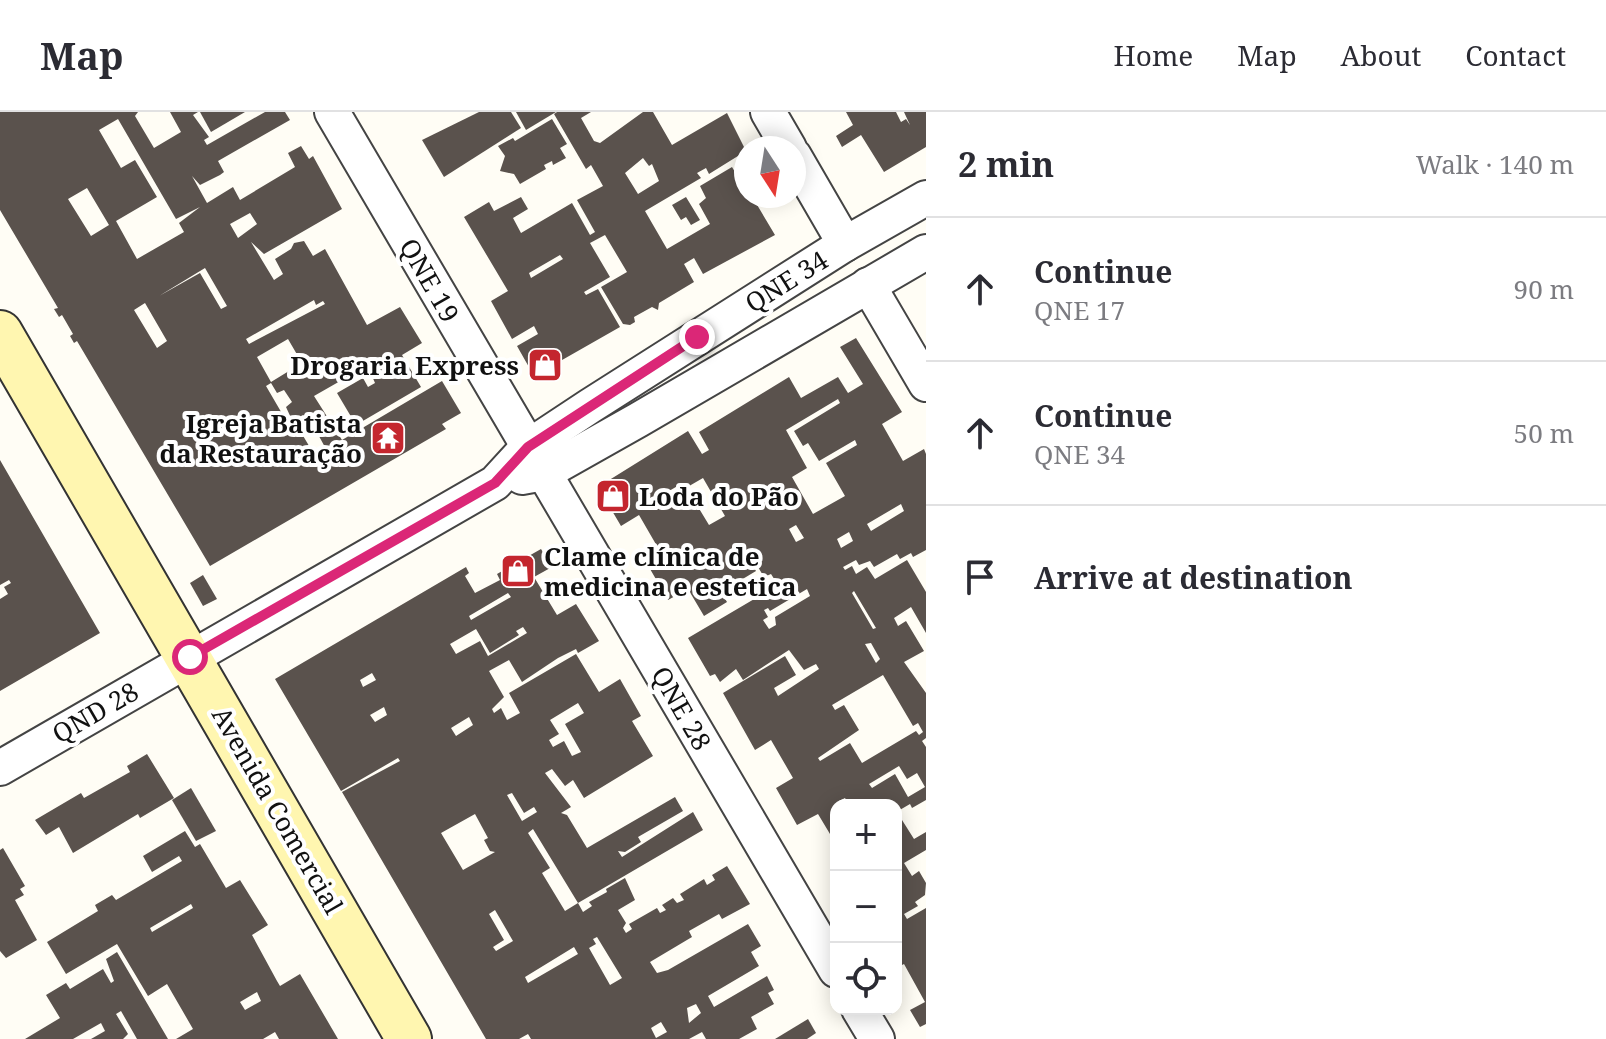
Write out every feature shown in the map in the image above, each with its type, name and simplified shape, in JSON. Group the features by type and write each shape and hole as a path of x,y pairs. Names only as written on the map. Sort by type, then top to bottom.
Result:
{"main road":[{"name":"Avenida Comercial","path":"0,333 409,1039"}],"street":[{"name":"QNE 19","path":"332,112 536,460"},
{"path":"768,112 782,136"},
{"path":"806,177 845,244"},
{"name":"QNE 34","path":"536,460 845,244 926,198"},
{"name":"QNE 34","path":"536,460 926,252"},
{"path":"868,285 926,384"},
{"name":"QND 28","path":"0,768 536,460"},
{"name":"QNE 28","path":"536,460 830,960"},
{"path":"863,1015 877,1039"}],"building":[{"path":"0,112 138,112 135,116 154,148 181,132 170,112 198,112 193,115 209,137 204,140 207,145 265,112 285,112 290,120 218,161 224,172 220,175 200,185 192,176 207,203 233,187 240,200 295,167 288,153 301,146 309,159 313,156 342,209 264,254 251,242 274,280 283,274 275,259 291,249 294,243 304,241 313,256 325,249 367,325 400,307 422,343 402,355 421,387 356,425 337,393 363,378 368,387 375,383 369,369 365,371 363,368 314,396 342,440 442,381 461,413 442,424 446,429 210,566 77,341 74,343 70,336 73,334 62,315 59,317 54,309 58,308 0,210","holes":["118,119 176,219 200,207 179,223 184,232 137,259 116,221 157,197 135,160 121,168 99,130","87,188 109,225 91,236 68,199","250,213 257,224 238,238 230,224","205,268 227,306 221,309 200,273 159,296","314,300 316,305 323,301 325,304 249,344 246,339","145,303 167,341 157,348 134,310","288,339 302,363 271,382 257,357","271,383 277,393 284,390 292,402 286,407 297,431 291,420 287,422 266,386","314,427 326,449 315,456 302,434"]},
{"path":"200,112 245,112 211,132"},
{"path":"479,112 511,112 521,128 444,177 422,140"},
{"path":"516,112 556,112 526,130"},
{"path":"557,112 591,112 581,118 594,141 600,143 643,112 653,112 672,145 727,113 738,136 734,136 734,158 709,174 706,168 697,173 701,178 645,211 667,249 710,224 699,204 706,198 700,186 732,167 734,208 759,208 775,235 703,274 694,258 684,264 694,282 659,303 658,310 652,307 634,317 635,322 630,325 623,324 601,287 627,272 605,235 590,243 610,277 584,292 586,295 598,289 620,327 534,376 517,346 538,334 534,326 512,339 491,301 508,291 464,217 489,202 494,211 521,197 528,209 513,218 521,233 572,203 590,235 595,232 577,200 603,186 591,165 586,169 554,114","holes":["643,158 649,166 652,164 659,181 638,194 625,173","560,255 563,259 531,278 529,273"]},
{"path":"846,112 896,112 901,122 906,119 910,125 904,112 926,112 926,147 884,172 861,135 842,147 836,136 853,125"},
{"path":"552,119 567,144 560,148 566,158 553,165 552,161 544,165 546,169 520,184 514,174 500,171 505,156 498,146 513,138 515,141"},
{"path":"686,197 700,220 691,225 686,217 681,220 672,205"},
{"path":"856,338 902,412 882,424 903,461 924,449 926,454 926,550 900,559 897,554 874,567 870,561 859,565 856,560 843,567 845,570 852,566 856,574 867,567 875,579 907,560 926,592 926,633 911,607 894,618 898,626 906,621 924,651 904,662 926,693 926,738 922,741 926,747 926,800 912,808 910,804 902,809 902,799 830,799 830,834 818,814 797,825 776,788 793,778 771,740 755,750 723,693 785,656 796,675 774,688 778,696 819,669 816,664 804,670 789,650 743,680 736,669 720,682 715,674 710,676 688,638 778,585 771,574 764,577 749,552 746,554 756,571 721,592 727,602 704,616 688,589 668,600 646,562 661,553 639,515 621,526 598,487 688,431 702,454 709,450 699,432 789,377 801,398 838,377 848,393 863,384 840,347","holes":["838,399 840,403 794,431 803,446 808,443 819,461 855,440 857,445 826,463 845,496 813,514 792,477 807,468 786,430","703,478 725,516 709,525 689,492 663,508 660,502 672,496 669,491 681,484 684,489","901,504 904,511 871,531 867,524","796,525 804,538 796,542 789,529","849,532 853,541 841,548 837,539","807,589 810,596 775,617 776,625 769,629 763,620 768,617 764,610 768,608 770,611","854,591 876,628 873,629 852,593","871,643 880,659 876,663 865,644","883,675 913,726 918,723 923,732 919,735 916,731 862,763 850,743 820,761 818,758 859,730 844,705 835,710 832,705","899,766 907,779 917,773 925,787 908,797 895,774 872,788 869,784"]},
{"path":"0,460 100,633 0,691 0,599 8,594 4,587 11,583 9,580 0,585"},
{"path":"541,549 552,567 534,577 557,615 576,604 599,641 578,653 576,649 558,658 522,682 509,660 489,671 504,697 492,709 494,713 501,708 507,720 520,713 509,693 576,654 599,692 620,679 641,716 632,721 653,756 584,798 573,780 565,786 552,769 545,773 571,807 561,813 567,815 587,848 675,797 683,811 638,837 641,842 625,852 618,851 622,857 693,812 703,830 578,903 583,912 592,906 589,902 625,878 635,900 618,910 626,923 623,928 626,933 632,929 629,924 657,908 660,913 666,910 662,905 673,898 677,903 684,900 680,894 704,879 707,885 715,880 712,875 727,866 750,904 722,919 719,914 689,931 692,937 650,962 657,973 668,970 748,924 761,946 751,952 759,966 708,996 714,1007 767,976 774,990 768,993 774,1004 751,1017 757,1029 739,1039 706,1039 702,1032 689,1039 531,1039 528,1034 519,1039 486,1039 342,792 400,761 398,758 341,791 275,679 466,567 469,573 465,576 475,593 500,580 497,574","holes":["508,593 511,597 471,620 469,616","523,627 527,633 488,656 480,641 456,654 450,644 476,629 490,653 519,635 516,631","372,673 376,680 363,687 360,680","578,703 584,713 565,724 581,752 572,756 564,741 553,747 549,740 559,734 550,720","384,707 387,715 375,722 370,715","469,717 473,725 456,736 451,728","512,793 524,813 534,807 537,812 522,821 507,795","475,814 488,838 484,840 490,851 495,852 463,870 441,833","533,829 578,903 565,911 542,873 550,868 528,833","495,910 513,941 496,951 493,947 504,940 489,914","597,937 622,978 610,985 589,948 596,944 593,939","574,947 578,954 528,983 525,977","696,1004 701,1013 689,1023 687,1008","661,1022 667,1032 656,1038 651,1028"]},
{"path":"203,575 217,599 203,606 190,583"},
{"path":"147,754 174,798 140,818 138,814 73,853 59,827 46,835 35,820 81,793 84,798 130,772 127,766"},
{"path":"191,788 216,831 196,841 172,800"},
{"path":"902,820 914,839 926,832 926,850 904,863 912,876 919,871 926,883 925,895 915,902 918,906 904,914 907,919 926,908 926,1024 920,1027 910,1010 925,1002 904,964"},
{"path":"185,831 195,847 200,844 226,888 240,880 268,925 252,935 280,986 300,974 338,1039 279,1039 275,1032 263,1039 176,1039 193,1029 167,984 148,996 117,944 66,974 47,942 98,911 95,905 112,895 116,900 182,861 179,856 152,872 143,856","holes":["191,904 193,908 152,932 150,928","257,992 261,1001 245,1010 240,1002"]},
{"path":"3,848 25,886 20,889 24,895 15,900 37,940 6,958 0,951 0,850"},
{"path":"117,952 168,1039 137,1039 121,1011 116,1014 128,1034 123,1039 91,1039 105,1031 101,1023 73,1039 25,1039 60,1018 46,995 66,983 70,989 103,969 111,983 114,981 106,959"},
{"path":"808,1019 816,1033 807,1039 775,1039"}],"place":[{"name":"Drogaria Express","path":"545,365"},
{"name":"Igreja Batista da Restauração","path":"388,438"},
{"name":"Loda do Pão","path":"613,496"},
{"name":"Clame clínica de medicina e estetica","path":"518,571"}],"route":[{"path":"190,657 495,483 528,447 697,337"}]}
